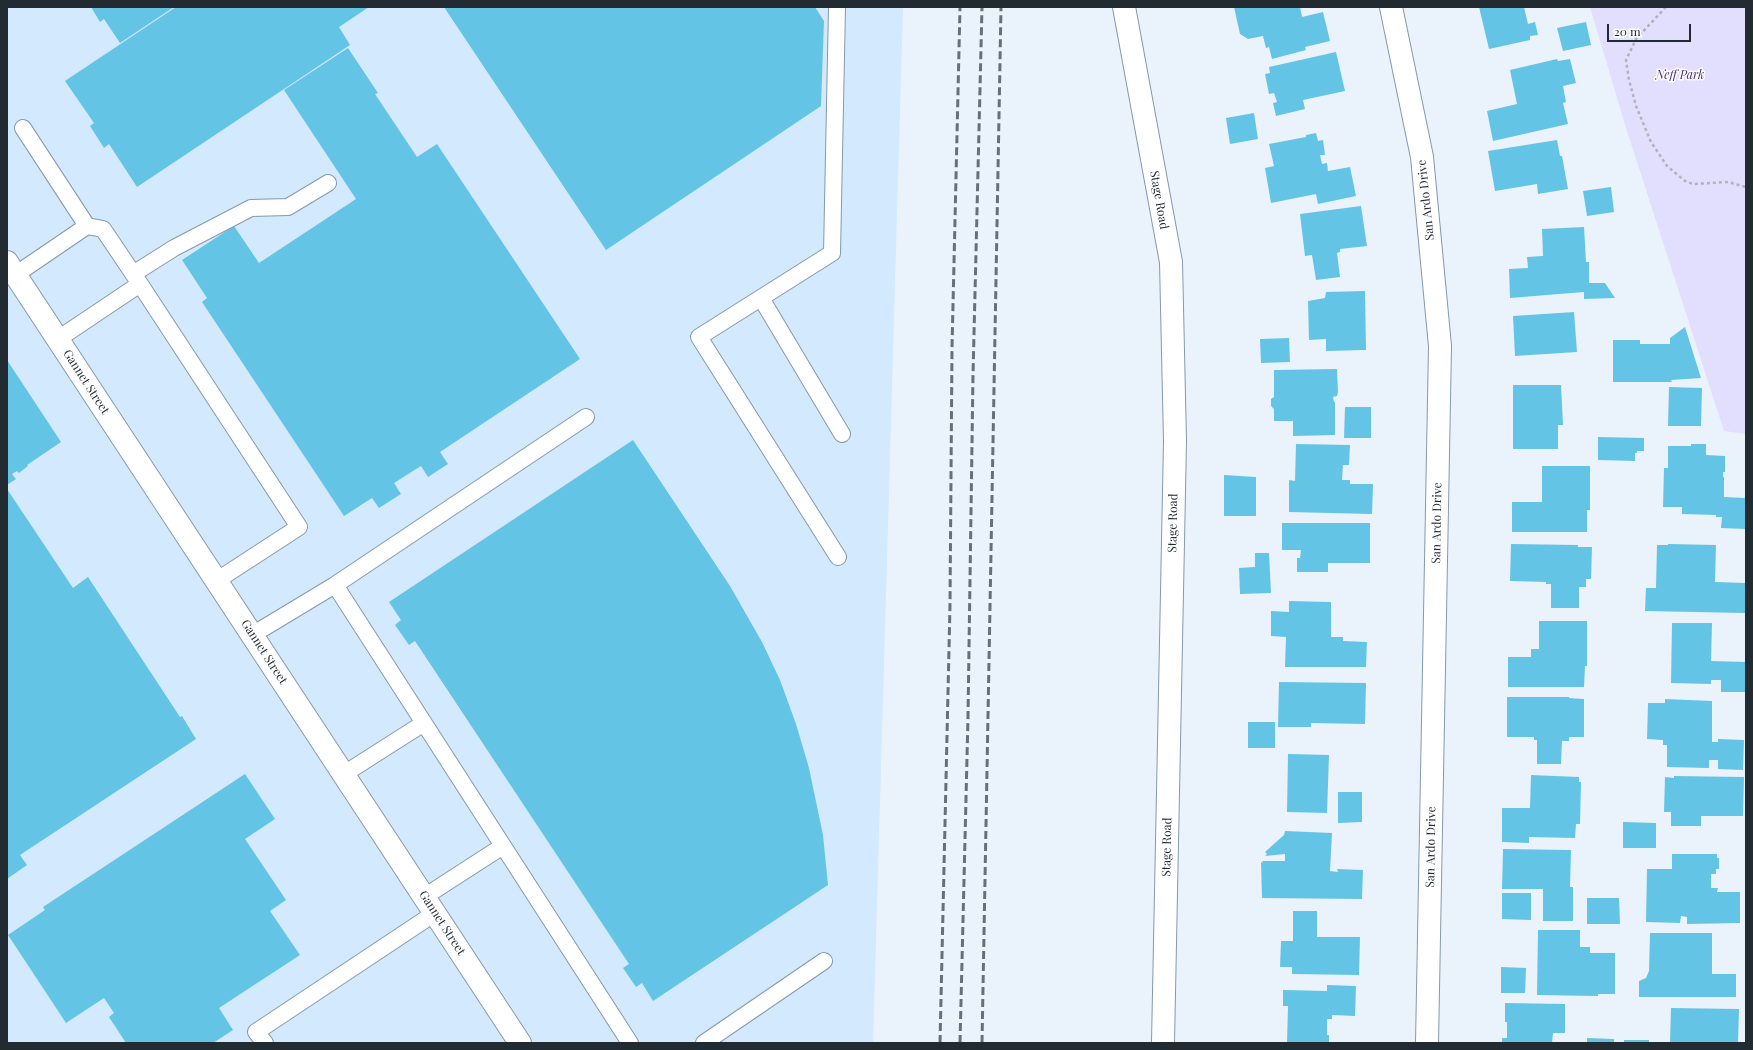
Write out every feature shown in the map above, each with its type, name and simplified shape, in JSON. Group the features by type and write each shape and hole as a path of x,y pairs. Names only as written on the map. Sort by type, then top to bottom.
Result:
{"street":[{"name":"Stage Road","path":"1124,7 1170,262 1175,441 1163,1043"},
{"name":"San Ardo Drive","path":"1391,7 1422,157 1440,346 1427,1043"},
{"name":"Gannet Street","path":"11,268 520,1043"}],"lane":[{"path":"837,7 832,253 699,338 838,557"},
{"path":"23,128 88,226"},
{"path":"58,339 137,279 174,248 251,208 288,207 328,183"},
{"path":"11,268 88,226 103,229 137,279 299,527 216,581"},
{"path":"761,298 842,434"},
{"path":"252,635 335,585 586,417"},
{"path":"335,585 630,1043"},
{"path":"344,774 424,723"},
{"path":"265,1043 256,1032 430,905 503,846"},
{"path":"704,1043 824,961"}],"path":[{"path":"1666,7 1636,39 1626,60 1629,80 1636,106 1651,142 1667,166 1685,180 1693,184 1728,182 1746,187"}],"shaded area":[{"path":"7,7 903,7 873,1043 7,1043"}],"green space":[{"name":"Neff Park","path":"1590,7 1746,7 1746,434 1724,431 1626,128"}],"building":[{"path":"91,7 174,7 120,43 104,19 100,22"},
{"path":"176,7 369,7 339,27 350,45 137,187 109,144 104,148 90,126 94,123 65,81"},
{"path":"444,7 815,7 824,21 821,106 606,250"},
{"path":"1234,7 1300,7 1302,17 1323,12 1330,41 1305,47 1306,50 1272,59 1269,47 1266,48 1263,36 1248,39 1240,34"},
{"path":"1479,7 1524,7 1528,24 1535,22 1538,35 1530,36 1530,40 1489,49"},
{"path":"1586,22 1591,45 1563,51 1557,28"},
{"path":"348,48 378,93 375,94 417,157 437,144 580,359 440,452 448,464 428,477 421,466 394,483 401,494 379,508 372,498 344,516 202,302 207,298 182,260 234,226 259,263 356,199 284,90"},
{"path":"1336,52 1345,91 1303,100 1305,109 1276,116 1273,103 1277,102 1274,93 1269,94 1265,74 1270,73 1269,67"},
{"path":"1557,59 1558,61 1570,59 1576,83 1563,86 1566,102 1563,103 1568,124 1493,141 1487,111 1517,104 1510,70"},
{"path":"1254,113 1258,139 1230,144 1226,118"},
{"path":"1316,133 1318,141 1323,140 1325,155 1320,155 1322,164 1327,163 1328,171 1350,167 1356,196 1318,204 1316,194 1271,203 1265,168 1274,166 1269,144 1306,137 1306,135"},
{"path":"1557,140 1560,156 1562,156 1568,189 1538,194 1537,184 1495,191 1488,151"},
{"path":"1611,187 1614,212 1587,216 1583,191"},
{"path":"1361,206 1367,246 1340,249 1340,252 1337,253 1340,277 1316,280 1312,255 1305,256 1300,214"},
{"path":"1584,227 1586,262 1589,262 1589,283 1605,283 1615,298 1584,299 1584,292 1510,298 1509,269 1528,268 1527,257 1543,256 1542,229"},
{"path":"1365,291 1366,350 1326,351 1326,339 1309,340 1308,301 1325,298 1326,292"},
{"path":"1574,312 1577,352 1515,356 1513,316"},
{"path":"1685,327 1701,378 1671,380 1672,382 1613,382 1613,340 1640,340 1640,344 1670,344 1670,338"},
{"path":"1289,338 1290,362 1261,363 1260,339"},
{"path":"7,360 61,442 27,465 28,466 19,473 17,471 12,474 16,479 7,485"},
{"path":"1337,369 1338,392 1337,396 1333,397 1335,402 1335,435 1293,436 1293,421 1274,421 1274,409 1271,406 1271,399 1274,397 1274,370"},
{"path":"1513,385 1561,385 1563,425 1558,425 1558,449 1513,449"},
{"path":"1669,387 1702,388 1701,426 1668,426"},
{"path":"1345,407 1371,407 1371,438 1344,438"},
{"path":"1598,437 1644,438 1644,451 1637,451 1637,453 1635,453 1635,461 1598,460"},
{"path":"633,440 730,586 762,642 780,680 796,724 809,768 823,835 828,885 653,1001 642,983 636,987 623,968 629,964 415,641 409,645 395,625 401,620 389,602"},
{"path":"1296,444 1350,445 1349,465 1343,465 1342,480 1350,480 1350,484 1373,484 1372,514 1289,512 1289,480 1295,481"},
{"path":"1691,444 1706,444 1706,455 1725,456 1725,472 1723,472 1724,497 1746,498 1746,529 1721,528 1722,517 1716,517 1716,515 1682,514 1682,507 1663,507 1664,468 1668,468 1668,446 1691,446"},
{"path":"1542,466 1590,466 1590,510 1587,510 1587,532 1512,532 1512,502 1542,502"},
{"path":"1224,475 1256,477 1256,516 1224,516"},
{"path":"7,489 73,588 88,577 196,739 20,855 27,865 7,879"},
{"path":"1282,523 1370,523 1370,563 1328,563 1328,572 1297,572 1297,558 1300,558 1301,550 1282,550"},
{"path":"1511,544 1578,545 1578,547 1592,547 1591,579 1586,579 1586,587 1579,587 1579,608 1551,608 1551,584 1546,584 1546,582 1510,581"},
{"path":"1657,545 1716,545 1715,582 1746,583 1745,613 1645,611 1646,588 1656,588"},
{"path":"1255,553 1269,553 1271,593 1240,594 1239,568 1255,567"},
{"path":"1289,601 1331,602 1331,637 1343,637 1343,641 1367,642 1366,667 1285,667 1286,637 1271,636 1271,611 1289,612"},
{"path":"1539,621 1587,621 1587,666 1585,666 1584,687 1508,687 1508,657 1531,657 1531,649 1539,649"},
{"path":"1672,623 1712,623 1711,661 1746,662 1746,692 1721,692 1721,680 1711,680 1711,684 1671,683"},
{"path":"1279,682 1366,683 1365,724 1311,723 1311,727 1278,727"},
{"path":"1507,697 1569,697 1584,699 1584,737 1569,737 1569,741 1562,741 1561,764 1537,764 1537,740 1534,740 1534,737 1507,737"},
{"path":"1665,699 1712,701 1712,742 1718,742 1718,739 1744,740 1743,770 1718,769 1718,760 1709,760 1709,768 1667,767 1667,745 1663,745 1663,740 1647,739 1648,703 1665,703"},
{"path":"1248,722 1275,722 1275,748 1248,748"},
{"path":"1288,754 1329,755 1327,813 1287,812"},
{"path":"245,774 275,819 245,839 286,900 270,911 300,955 219,1008 233,1030 213,1043 126,1043 109,1017 114,1013 104,998 66,1023 8,935 45,910 43,907"},
{"path":"1531,775 1579,777 1579,782 1581,782 1580,824 1576,824 1575,838 1529,837 1529,843 1502,842 1502,808 1530,808"},
{"path":"1674,776 1744,777 1743,816 1701,816 1701,826 1671,826 1671,812 1664,812 1665,777 1674,778"},
{"path":"1338,792 1362,792 1362,822 1338,823"},
{"path":"1623,822 1656,823 1656,848 1623,848"},
{"path":"1285,831 1332,833 1330,871 1338,872 1337,869 1363,870 1362,899 1262,898 1261,862 1285,861 1285,854 1265,856 1267,854 1265,852 1284,835"},
{"path":"1503,849 1571,850 1570,887 1573,887 1573,921 1543,921 1543,889 1502,889"},
{"path":"1672,854 1717,854 1717,858 1719,858 1719,869 1716,869 1716,874 1711,874 1711,888 1718,888 1717,892 1740,892 1740,923 1687,924 1687,917 1681,916 1680,923 1646,922 1647,869 1672,869"},
{"path":"1502,893 1531,893 1531,920 1502,919"},
{"path":"1587,898 1619,898 1620,924 1587,924"},
{"path":"1293,911 1317,911 1317,937 1360,937 1359,975 1292,974 1292,967 1280,967 1281,941 1293,941"},
{"path":"1538,930 1580,930 1580,947 1590,947 1590,953 1615,953 1615,994 1598,994 1598,996 1537,995"},
{"path":"1650,933 1712,933 1712,974 1736,974 1736,997 1639,997 1639,981 1646,978 1649,971"},
{"path":"1501,967 1526,968 1525,993 1501,993"},
{"path":"1327,985 1356,986 1355,1016 1332,1015 1332,1019 1327,1019 1327,1035 1329,1035 1329,1043 1287,1043 1288,1006 1283,1006 1283,990 1327,991"},
{"path":"1505,1003 1565,1004 1565,1033 1553,1033 1552,1043 1502,1043 1502,1038 1507,1038"},
{"path":"1671,1008 1739,1009 1738,1043 1670,1043"},
{"path":"1587,1038 1614,1039 1614,1043 1587,1043"},
{"path":"1624,1040 1649,1040 1649,1043 1624,1043"}],"railway":[{"path":"940,1043 950,605 952,348 960,7"},
{"path":"960,1043 982,7"},
{"path":"982,1043 1001,7"}]}
